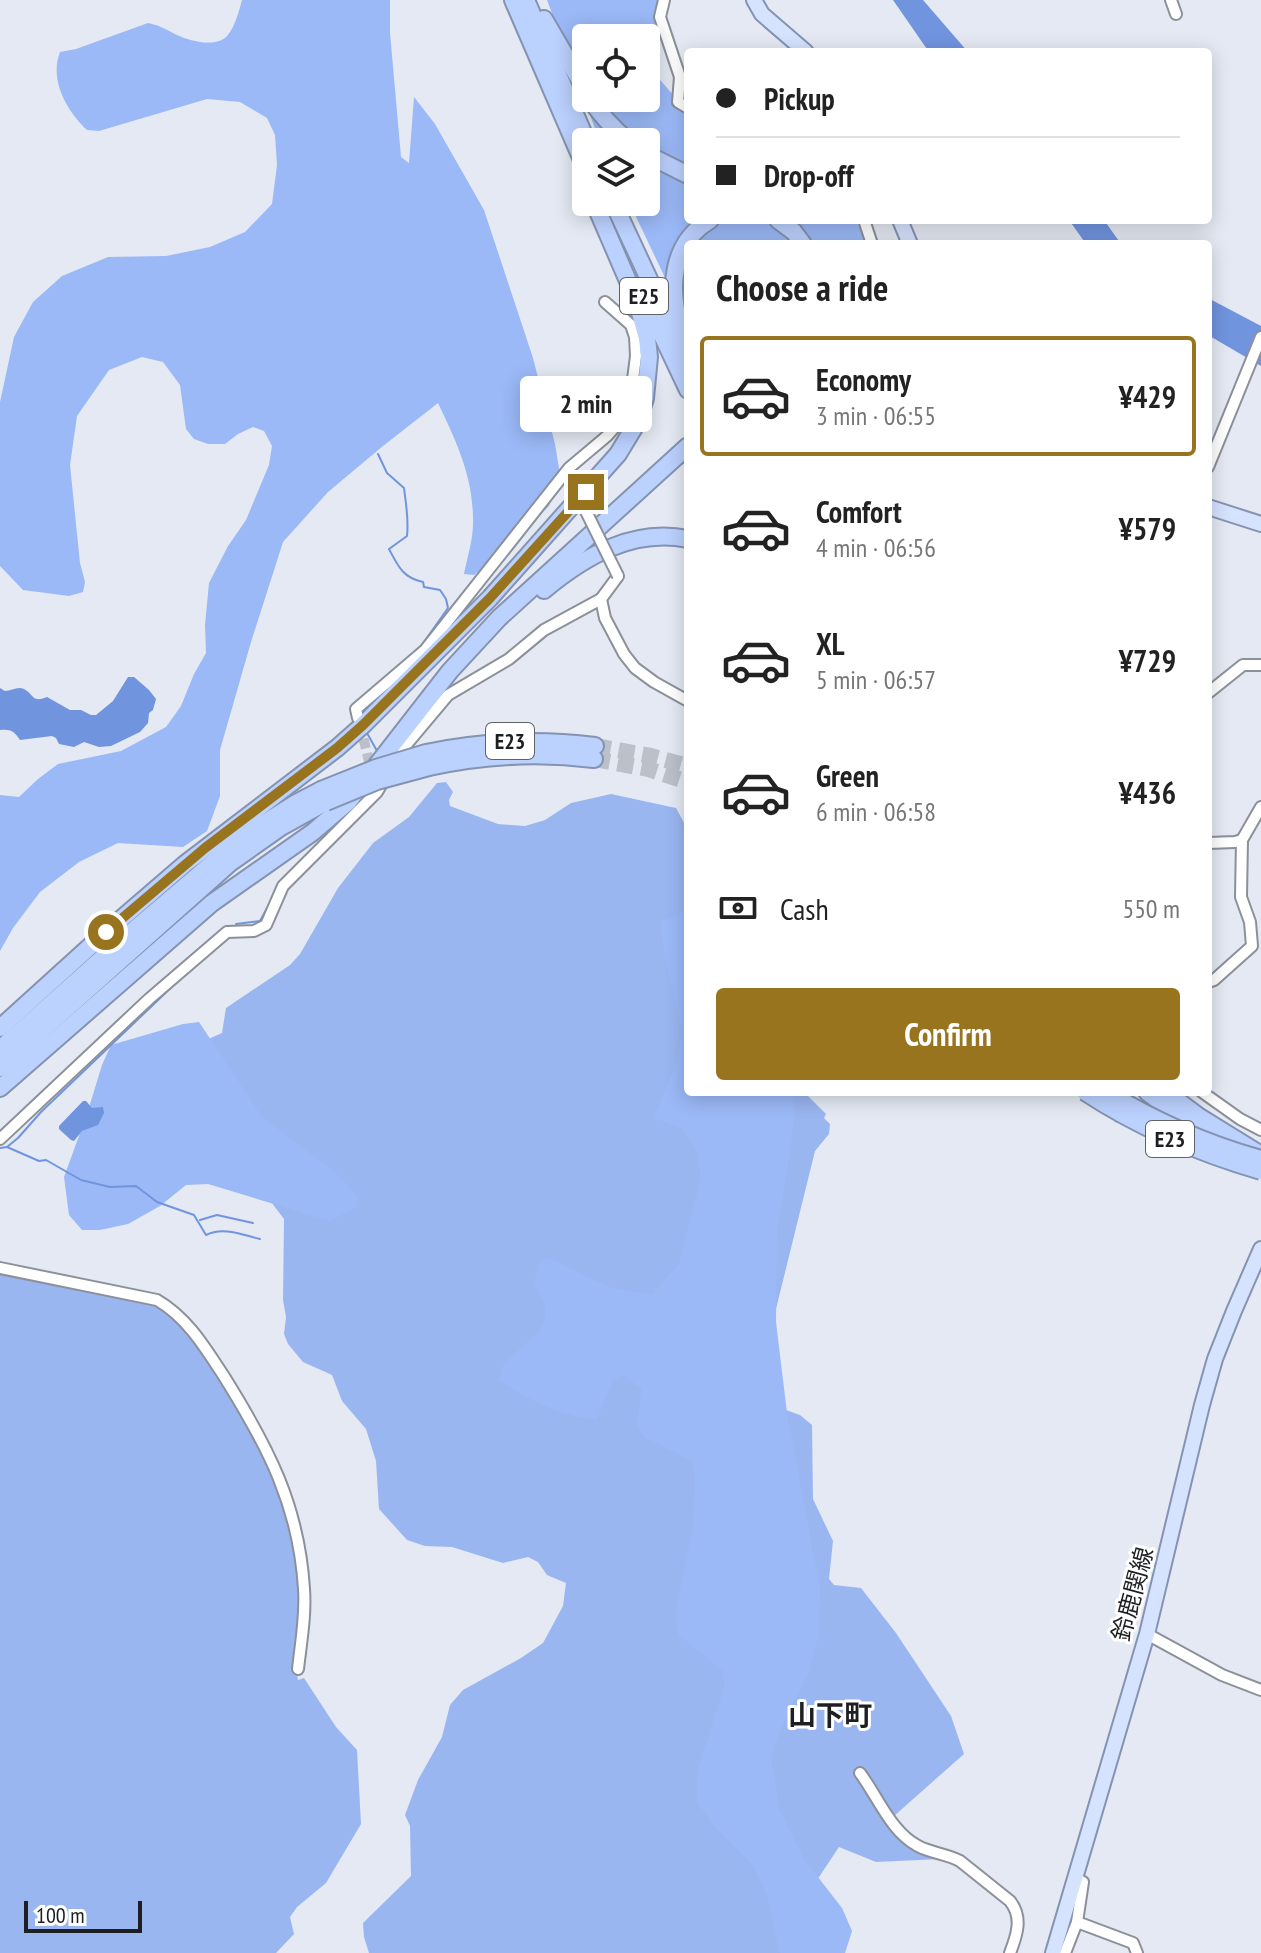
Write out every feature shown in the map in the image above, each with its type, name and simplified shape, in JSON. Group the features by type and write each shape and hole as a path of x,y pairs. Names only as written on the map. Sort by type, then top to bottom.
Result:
{"highway":[{"path":"513,0 572,138"},
{"path":"526,0 581,128"},
{"path":"534,0 572,66"},
{"path":"558,106 572,151"},
{"path":"600,112 614,128"},
{"path":"660,161 684,173"},
{"path":"380,709 490,598 605,471 638,421 648,378 647,338 637,302 600,216"},
{"name":"E25","path":"607,216 684,381"},
{"name":"E25","path":"620,216 684,354"},
{"path":"687,240 702,224"},
{"path":"783,224 800,240"},
{"path":"798,224 812,240"},
{"path":"684,246 678,257 673,288 676,312 684,336"},
{"path":"0,1028 185,864 337,748 398,696 684,436"},
{"path":"0,1088 212,903 328,821 348,802 450,671 499,618 684,450"},
{"path":"421,706 493,634 567,571 621,543 663,537 684,539"},
{"name":"E23","path":"0,1049 231,846 270,818 428,760 595,752"},
{"name":"E23","path":"0,1068 230,863 324,796"},
{"name":"E23","path":"1092,1096 1134,1122 1201,1152 1261,1170"},
{"name":"E23","path":"1114,1096 1207,1141 1261,1157"},
{"path":"1152,1096 1192,1127 1261,1170"},
{"path":"1171,1096 1261,1157"}],"main road":[{"path":"754,0 762,14 801,48"},
{"path":"1212,508 1261,524"},
{"name":"鈴鹿関線","path":"1053,1953 1147,1634 1215,1359 1261,1249"}],"street":[{"path":"664,0 660,17 680,77 678,102 684,106"},
{"path":"1171,0 1176,14"},
{"path":"358,718 356,709 425,650 569,468 607,436 629,411 636,356 635,337 631,325 605,302"},
{"path":"1212,457 1261,337"},
{"path":"0,1139 149,999 227,932 254,931 266,925 283,886 376,789 401,751 448,695 509,659 544,630 601,599 618,576 570,479"},
{"path":"601,599 605,618 635,668 684,699"},
{"path":"1212,690 1243,665 1261,665"},
{"path":"1212,981 1252,946 1250,922 1241,897 1242,840 1259,813"},
{"path":"1212,843 1242,840"},
{"path":"1208,1096 1261,1130"},
{"path":"0,1268 157,1300 177,1314 204,1345 264,1445 287,1497 304,1591 298,1669"},
{"path":"1147,1634 1222,1675 1261,1690"},
{"path":"860,1773 904,1836 921,1848 960,1861 1010,1901 1018,1922 1010,1953"},
{"path":"1065,1953 1077,1922 1083,1882 1075,1878"},
{"path":"1077,1922 1133,1943 1137,1953"}],"shaded area":[{"path":"242,0 390,0 401,157 409,163 414,97 435,124 484,210 533,358 561,480 549,506 499,556 474,575 464,574 473,530 471,491 458,447 438,403 328,492 283,542 220,750 220,796 207,831 183,847 118,843 79,862 40,892 0,951 0,795 19,797 58,764 121,751 166,727 181,706 206,653 209,583 246,520 269,465 272,446 264,431 253,427 225,444 208,444 194,439 186,429 180,385 163,362 142,357 109,370 77,416 70,465 80,563 85,582 83,592 69,596 23,590 0,566 0,402 14,337 33,302 62,276 108,257 166,256 210,247 245,232 272,204 277,165 275,135 267,118 240,102 207,99 99,131 87,130 62,94 57,63 60,52 148,23 189,39 203,42 222,40 230,32"},
{"path":"547,0 664,0 658,24 572,24 572,67"},
{"path":"893,0 923,0 965,48 926,48"},
{"path":"660,80 684,106 684,224 857,224 867,240 684,240 684,318 636,216 660,216 660,128 595,128 589,112 660,112"},
{"path":"1072,224 1107,224 1118,240 1083,240"},
{"path":"1212,300 1261,326 1261,366 1212,337"},
{"path":"128,677 134,677 156,699 148,723 140,732 111,746 99,747 84,742 74,747 59,744 52,736 20,740 12,731 0,730 0,688 5,691 22,688 36,699 47,697 70,710 96,715 113,701"},
{"path":"446,782 453,792 450,806 498,824 525,826 545,820 571,803 611,794 676,808 684,823 684,1096 808,1096 826,1114 824,1118 830,1124 829,1134 815,1151 773,1321 783,1409 800,1415 812,1425 813,1499 833,1541 829,1579 834,1585 861,1588 896,1633 951,1716 964,1754 894,1816 903,1829 941,1859 876,1862 839,1847 791,1919 783,1953 369,1953 364,1937 363,1923 411,1876 410,1826 405,1815 418,1780 442,1737 450,1705 463,1690 543,1643 563,1606 566,1583 547,1575 538,1562 528,1557 503,1563 452,1547 425,1546 407,1540 379,1509 376,1461 366,1429 342,1401 332,1375 303,1362 284,1334 284,1219 265,1194 197,1044 222,1033 226,1008 290,965 300,954 338,888 373,843 409,817 437,783"},
{"path":"684,912 684,1096 793,1096 795,1111 777,1229 776,1322 787,1413 820,1589 819,1634 809,1671 781,1728 771,1757 779,1808 804,1859 842,1908 852,1931 845,1953 780,1953 767,1895 753,1865 712,1823 697,1802 698,1769 724,1689 723,1671 678,1634 675,1616 693,1529 695,1479 692,1461 643,1436 637,1424 642,1389 623,1375 613,1380 597,1419 571,1415 545,1406 499,1380 504,1363 537,1334 545,1322 545,1305 534,1283 539,1262 549,1258 608,1287 652,1295 679,1264 701,1178 697,1150 681,1128 654,1118 677,1061 682,1032 660,922"},
{"path":"199,1022 262,1117 335,1172 358,1197 356,1207 330,1221 208,1184 186,1185 160,1206 128,1224 82,1230 69,1215 64,1177 111,1045"},
{"path":"83,1101 92,1108 103,1107 104,1113 98,1125 82,1131 74,1141 59,1126"},
{"path":"0,1274 148,1303 168,1312 200,1349 258,1445 278,1489 297,1567 300,1613 295,1661 298,1680 304,1678 336,1727 357,1750 361,1824 326,1883 297,1907 290,1917 294,1934 276,1953 0,1953"}],"waterway":[{"path":"378,454 387,473 404,488 407,536 389,549 406,574 423,582 424,587 440,590 448,608 419,649"},
{"path":"361,716 375,699"},
{"path":"367,733 377,751"},
{"path":"236,924 260,921 271,901"},
{"path":"0,1148 7,1147 18,1138 41,1112 179,980"},
{"path":"7,1147 39,1161 46,1160 81,1180 110,1187 136,1186 157,1202 194,1215 206,1235 226,1231 260,1239"},
{"path":"200,1220 217,1215 253,1223"}],"tunnel":[{"path":"360,724 372,774"},
{"path":"595,746 684,765"},
{"path":"594,759 648,769 684,781"},
{"path":"1119,1123 1125,1096"}],"district":[{"name":"山下町","path":"830,1715"}],"route":[{"path":"106,932 205,848 363,725 490,598 586,492"}]}
